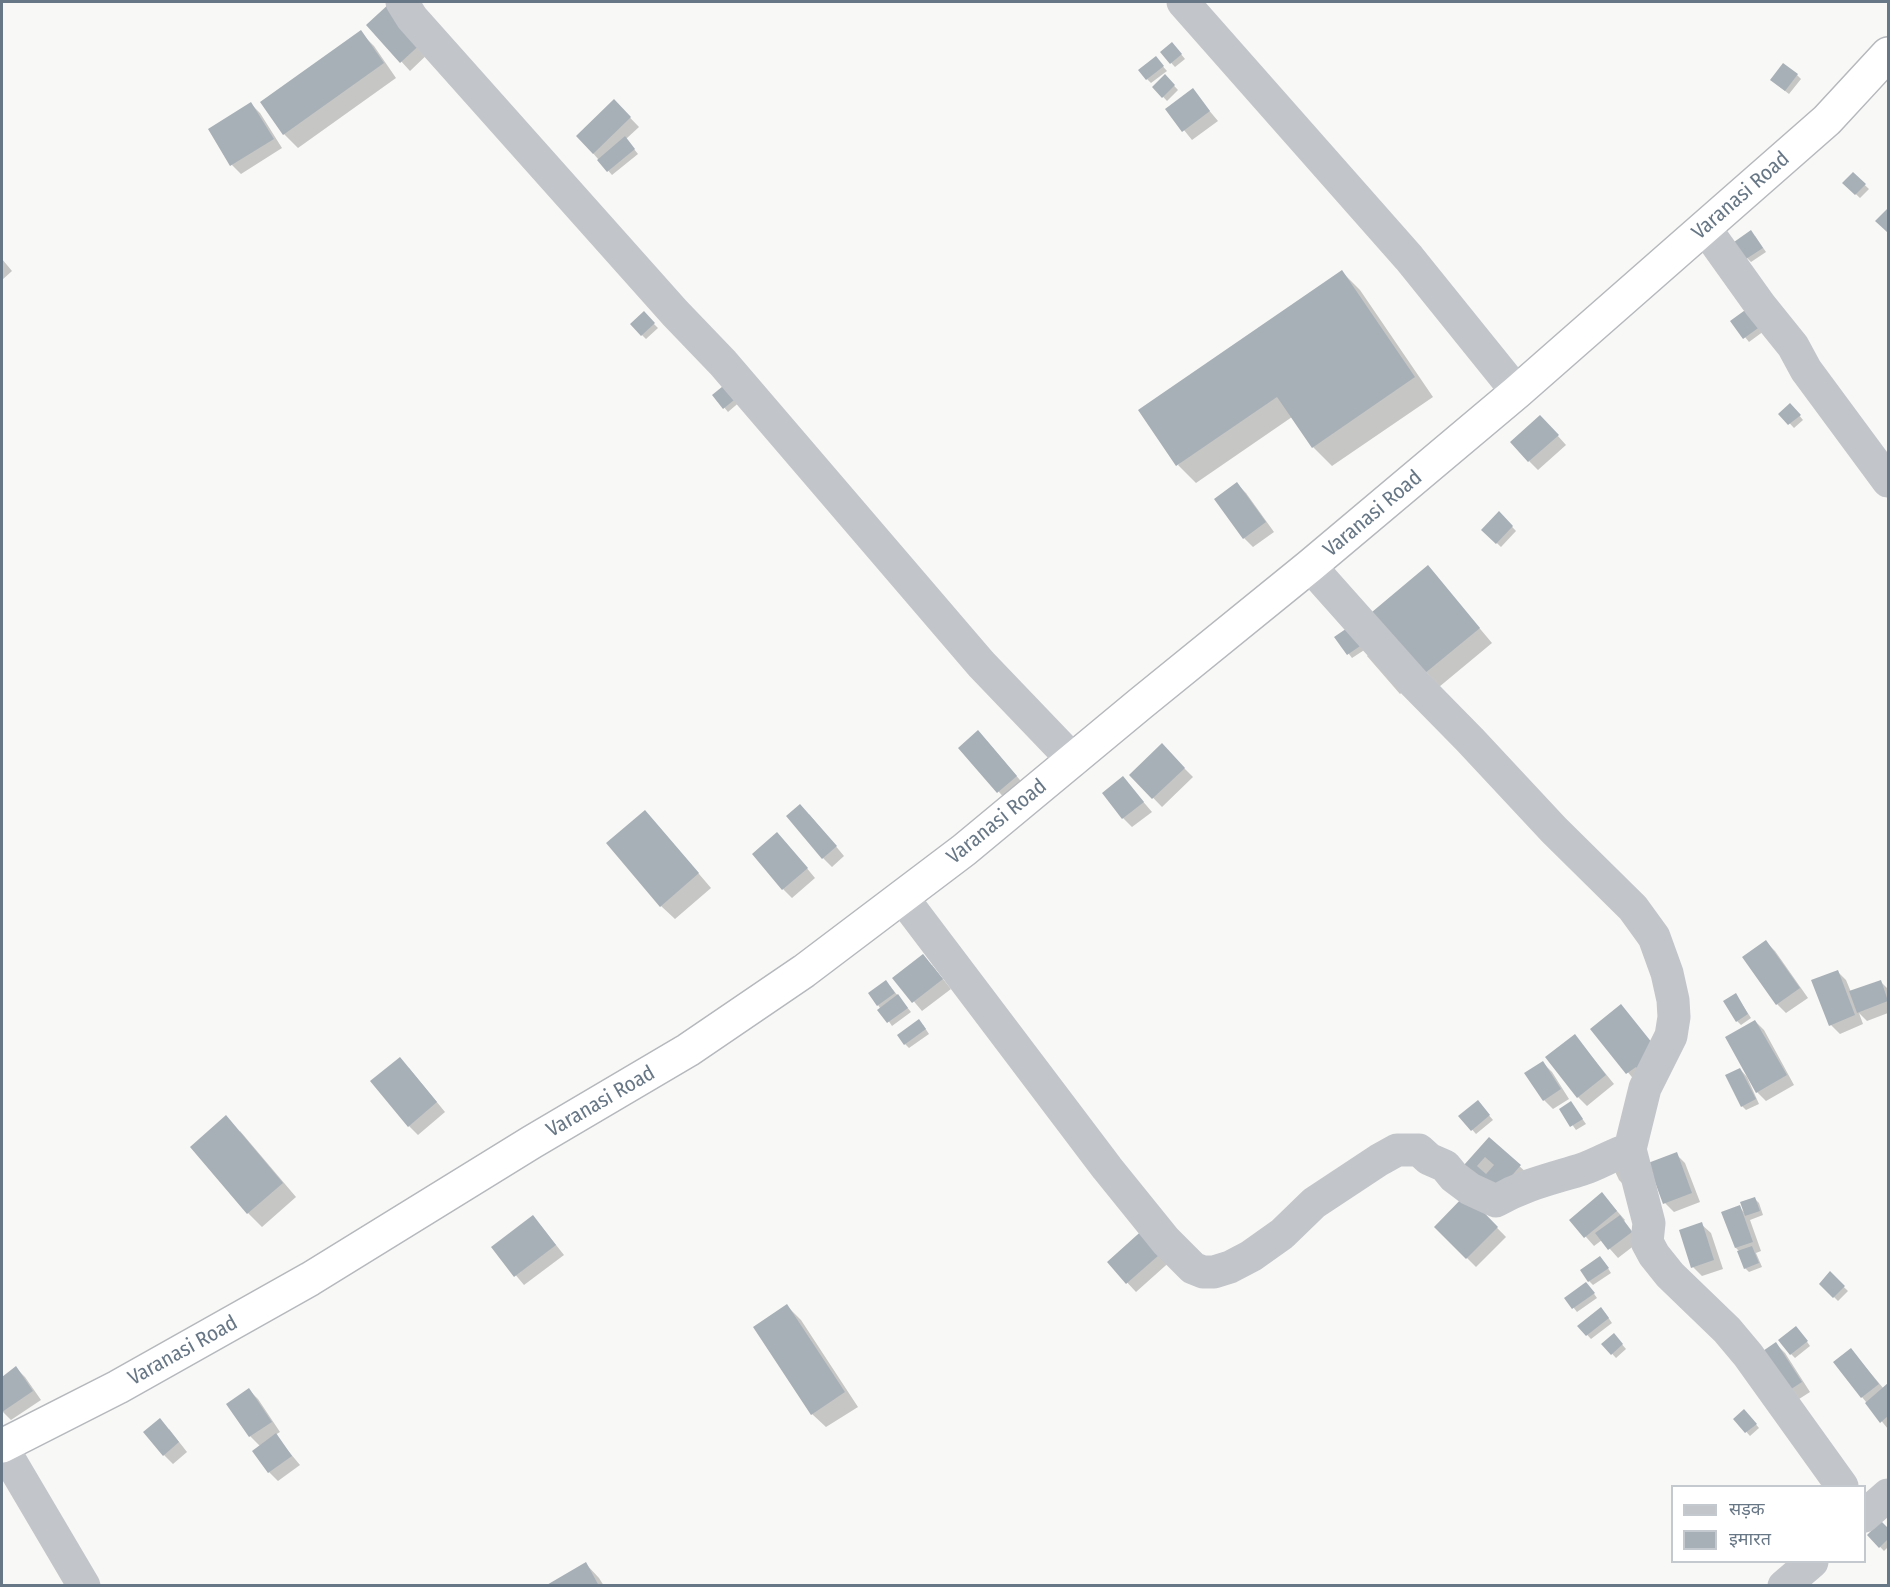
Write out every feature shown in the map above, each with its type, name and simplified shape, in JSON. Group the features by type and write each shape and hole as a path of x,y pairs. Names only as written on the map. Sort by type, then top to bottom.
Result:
{"highway":[{"name":"Varanasi Road","path":"2,1446 118,1387 293,1290 532,1142 680,1056 804,971 964,850 1310,566 1517,392 1827,120 1888,54"}],"street":[{"path":"402,2 412,18 668,305 723,363 981,664 1073,760"},
{"path":"1184,2 1409,258 1517,392"},
{"path":"1705,228 1760,305 1793,346 1806,370 1888,481"},
{"path":"1310,566 1415,684 1554,830 1633,908 1654,936 1667,973 1674,1017 1671,1036 1645,1088 1630,1149 1649,1223 1647,1242 1670,1275 1727,1330 1748,1354 1841,1485"},
{"path":"902,897 1040,1081 1166,1242 1192,1268 1203,1272 1214,1272 1230,1267 1251,1256 1282,1234 1314,1203 1397,1150 1419,1150 1429,1159 1445,1166 1454,1177 1470,1189 1496,1201 1525,1186 1583,1169 1630,1149"},
{"path":"2,1446 84,1586"},
{"path":"1866,1514 1888,1496"},
{"path":"1784,1586 1811,1563"}],"building":[{"path":"391,2 425,40 400,63 366,25"},
{"path":"361,30 384,63 283,135 260,102"},
{"path":"1172,42 1182,54 1170,64 1160,52"},
{"path":"1156,56 1164,66 1146,80 1138,70"},
{"path":"1783,63 1798,74 1785,91 1770,80"},
{"path":"1165,74 1175,85 1162,98 1152,87"},
{"path":"1193,88 1210,111 1182,132 1165,109"},
{"path":"614,99 631,117 593,154 576,136"},
{"path":"251,102 274,139 230,166 208,129"},
{"path":"625,136 635,149 607,172 597,160"},
{"path":"1853,172 1866,184 1855,195 1842,183"},
{"path":"1888,208 1888,231 1887,232 1875,221"},
{"path":"1751,230 1763,248 1746,259 1734,242"},
{"path":"1342,270 1415,377 1312,448 1277,397 1176,466 1138,410"},
{"path":"1748,308 1761,326 1743,339 1730,321"},
{"path":"644,311 655,323 641,336 630,324"},
{"path":"728,382 739,396 723,409 712,395"},
{"path":"1790,403 1801,415 1788,425 1778,414"},
{"path":"1540,415 1559,435 1528,462 1510,442"},
{"path":"1237,482 1266,522 1243,539 1214,499"},
{"path":"1499,511 1513,526 1496,544 1481,530"},
{"path":"1428,565 1480,628 1424,674 1372,612"},
{"path":"1356,622 1369,640 1347,655 1334,637"},
{"path":"978,730 1017,776 997,793 958,748"},
{"path":"1162,743 1185,768 1152,799 1129,775"},
{"path":"1123,776 1144,802 1122,819 1102,793"},
{"path":"800,804 837,846 822,859 786,816"},
{"path":"645,810 699,873 660,907 606,843"},
{"path":"777,832 808,868 782,890 752,854"},
{"path":"1766,940 1800,988 1776,1005 1742,957"},
{"path":"923,954 943,979 912,1003 892,978"},
{"path":"1838,970 1855,1015 1829,1026 1811,980"},
{"path":"886,980 895,993 877,1006 868,993"},
{"path":"1881,980 1888,1001 1857,1013 1849,991"},
{"path":"1736,993 1748,1014 1736,1022 1723,1001"},
{"path":"898,994 908,1008 887,1023 877,1010"},
{"path":"1621,1004 1657,1049 1641,1073 1636,1067 1626,1074 1590,1029"},
{"path":"919,1019 926,1029 904,1045 897,1035"},
{"path":"1755,1020 1787,1075 1756,1093 1725,1037"},
{"path":"1575,1034 1606,1075 1577,1098 1545,1057"},
{"path":"400,1057 437,1102 408,1127 370,1081"},
{"path":"1543,1061 1561,1089 1543,1101 1524,1073"},
{"path":"1740,1068 1756,1099 1741,1107 1725,1075"},
{"path":"1478,1100 1490,1115 1471,1131 1458,1116"},
{"path":"1571,1101 1583,1119 1570,1127 1559,1109"},
{"path":"226,1115 283,1183 247,1214 190,1147"},
{"path":"1489,1137 1521,1165 1496,1194 1464,1165","holes":["1485,1157 1494,1165 1486,1174 1477,1166"]},
{"path":"1677,1152 1692,1193 1663,1204 1648,1163"},
{"path":"1602,1192 1617,1211 1584,1238 1569,1220"},
{"path":"1466,1194 1498,1227 1466,1259 1434,1227"},
{"path":"1755,1197 1760,1211 1745,1216 1740,1202"},
{"path":"1740,1205 1753,1242 1735,1248 1721,1212"},
{"path":"533,1215 556,1245 514,1277 491,1247"},
{"path":"1620,1215 1632,1232 1608,1250 1595,1233"},
{"path":"1702,1222 1714,1260 1691,1268 1679,1230"},
{"path":"1147,1226 1167,1248 1126,1284 1107,1262"},
{"path":"1752,1246 1759,1263 1744,1269 1737,1251"},
{"path":"1600,1256 1609,1268 1588,1282 1580,1270"},
{"path":"1830,1271 1845,1286 1833,1298 1819,1284"},
{"path":"1586,1282 1595,1293 1572,1309 1564,1298"},
{"path":"787,1304 845,1392 811,1415 753,1327"},
{"path":"1601,1307 1609,1318 1586,1336 1577,1326"},
{"path":"1796,1326 1808,1341 1790,1355 1778,1340"},
{"path":"1614,1333 1623,1344 1611,1355 1601,1344"},
{"path":"1776,1342 1802,1382 1785,1393 1760,1353"},
{"path":"1851,1348 1879,1384 1861,1398 1833,1362"},
{"path":"16,1366 33,1391 2,1412 2,1377"},
{"path":"1888,1383 1888,1416 1880,1423 1865,1403"},
{"path":"249,1388 272,1422 249,1437 226,1404"},
{"path":"1744,1409 1757,1424 1745,1433 1733,1419"},
{"path":"160,1418 179,1442 163,1456 143,1432"},
{"path":"276,1433 292,1456 268,1473 252,1451"},
{"path":"1881,1521 1888,1528 1888,1539 1879,1548 1867,1535"},
{"path":"586,1562 599,1586 545,1586"}]}
